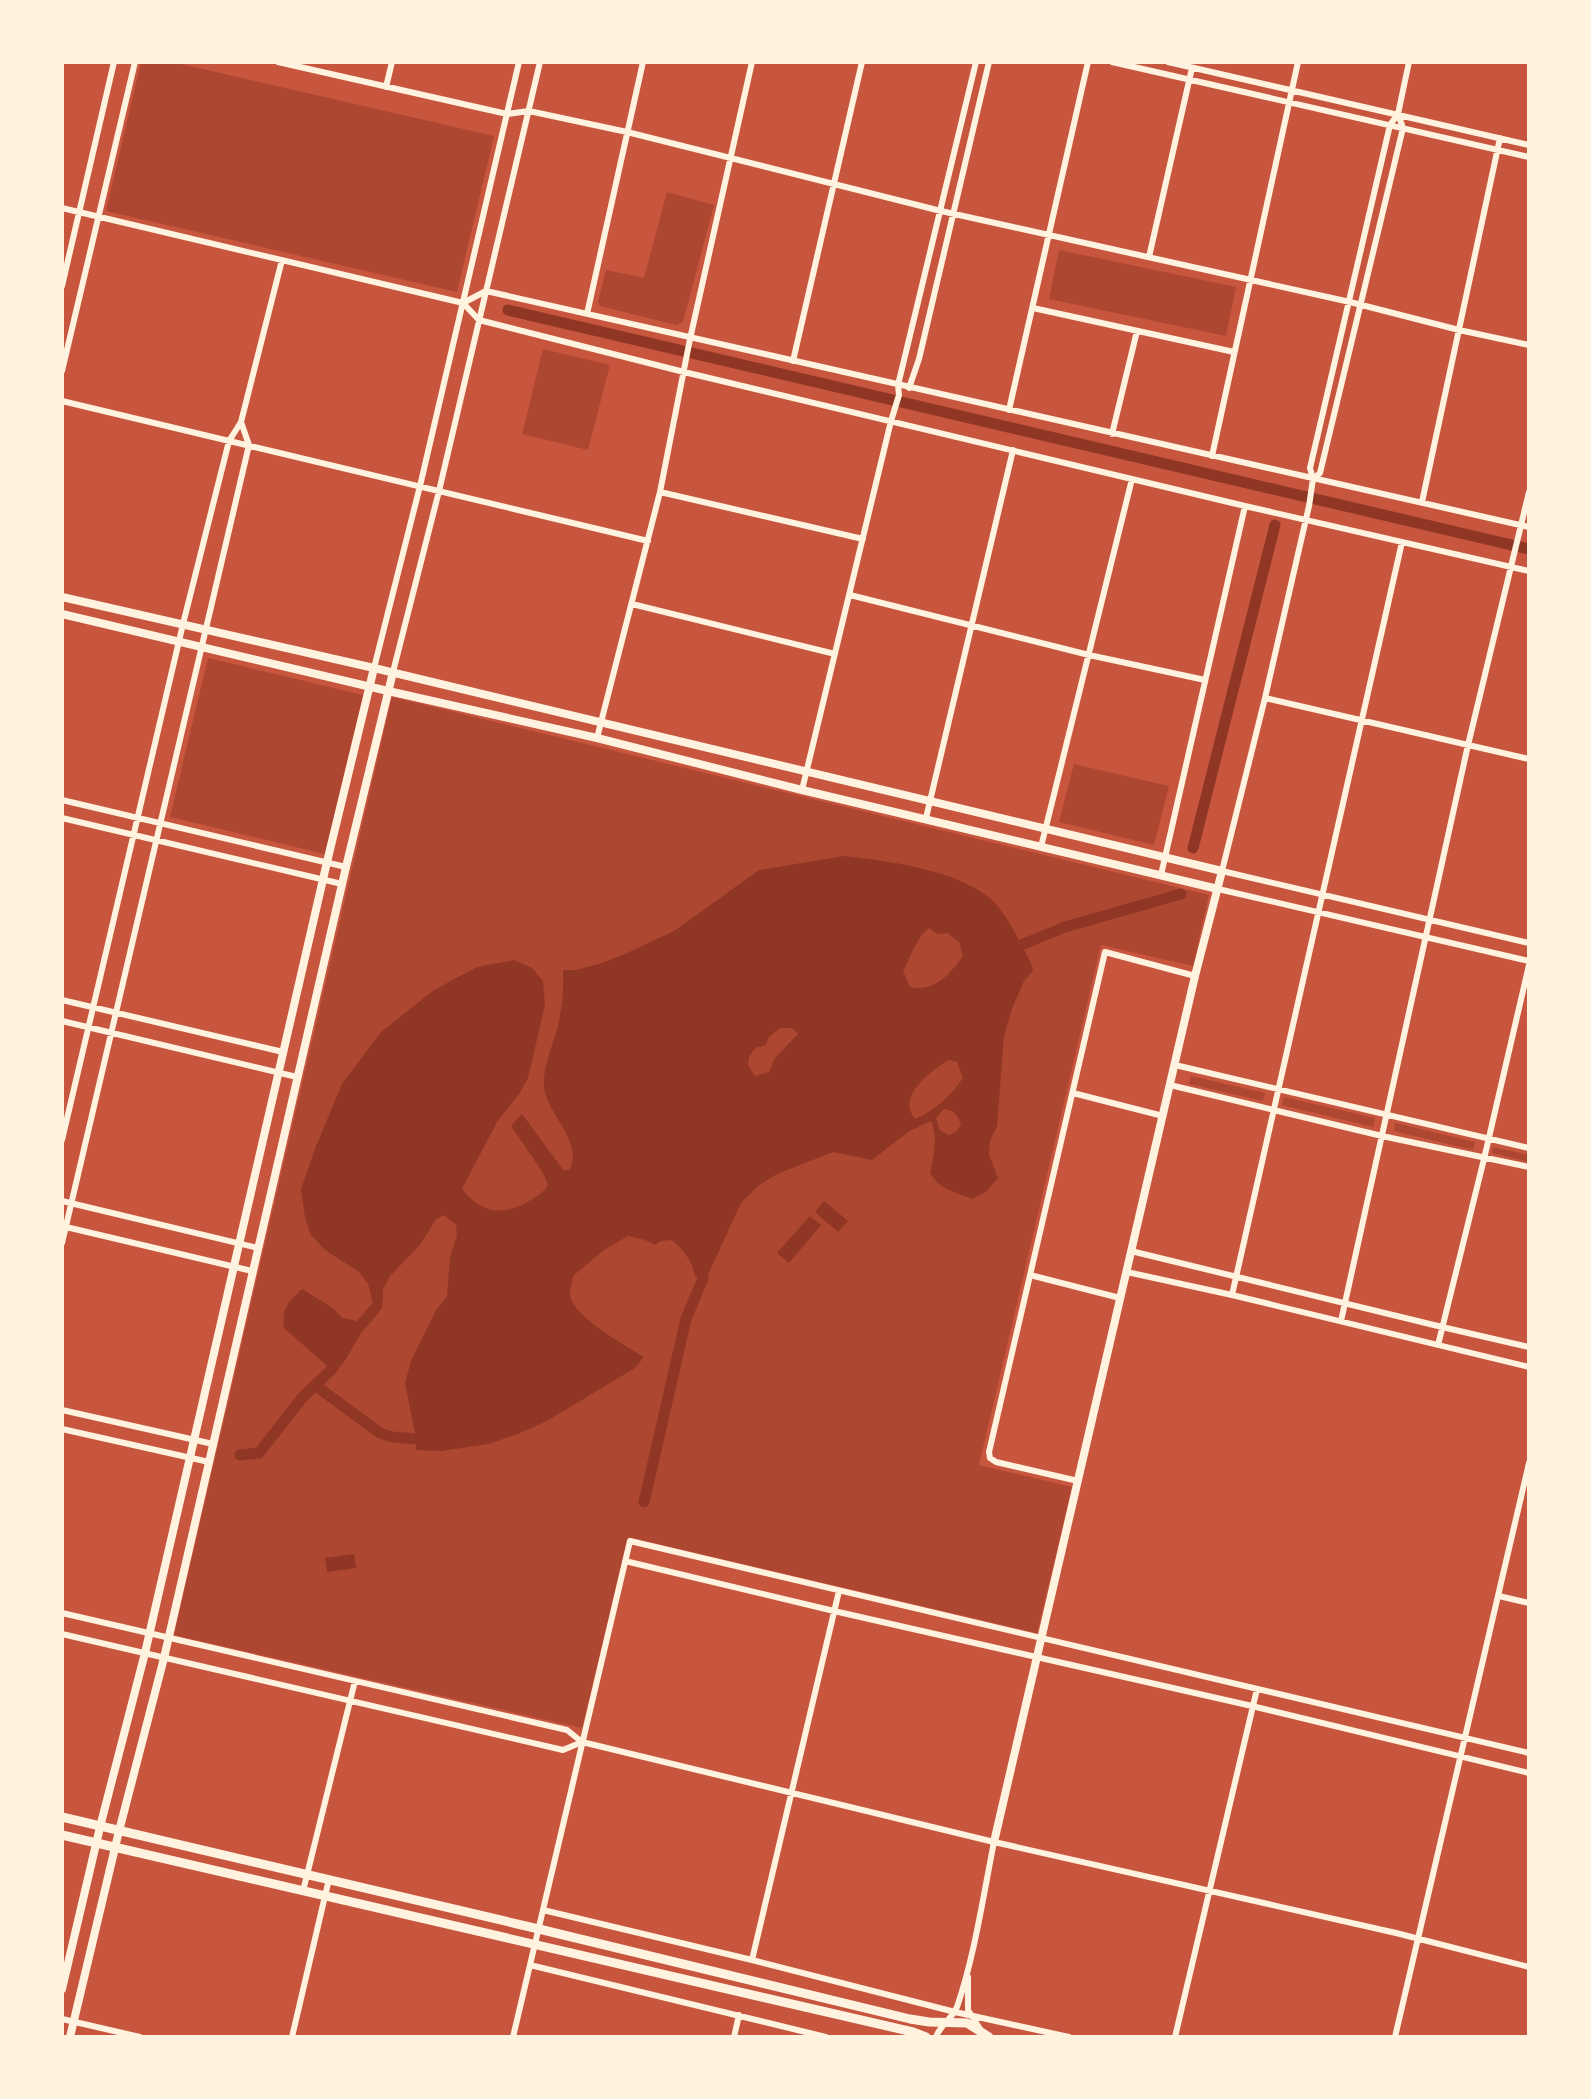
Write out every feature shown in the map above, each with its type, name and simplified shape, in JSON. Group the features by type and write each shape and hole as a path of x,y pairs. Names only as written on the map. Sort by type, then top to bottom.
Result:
{"main road":[{"path":"62,1817 910,2019 935,2022 952,2016 983,2036"},
{"path":"62,1835 926,2037"}],"street":[{"path":"62,286 114,62"},
{"path":"62,371 135,62"},
{"path":"278,62 507,114 529,111 627,132 941,211 1361,304 1529,345"},
{"path":"386,87 392,62"},
{"path":"62,1989 145,1653 327,862 420,486 519,62"},
{"path":"70,2037 164,1658 346,867 540,62"},
{"path":"587,314 643,62"},
{"path":"597,738 660,492 688,348 752,62"},
{"path":"793,361 862,62"},
{"path":"802,790 899,395 898,385 976,62"},
{"path":"899,395 909,388 919,359 989,62"},
{"path":"1009,410 1088,62"},
{"path":"1112,62 1529,157"},
{"path":"1168,62 1529,145"},
{"path":"1212,456 1298,62"},
{"path":"936,2037 952,2016 969,1966 994,1842 1120,1298 1309,506 1313,479 1310,468 1390,125 1398,114 1409,62"},
{"path":"1149,257 1192,68"},
{"path":"1313,479 1320,473 1403,128 1398,114"},
{"path":"1422,502 1500,138"},
{"path":"62,208 463,303 479,320 684,372 1529,571"},
{"path":"62,1140 183,624 229,441 241,422 282,260"},
{"path":"463,303 486,291 1529,527"},
{"path":"1033,308 1234,352"},
{"path":"1112,434 1137,331"},
{"path":"62,401 648,541"},
{"path":"62,1243 249,445 241,422"},
{"path":"926,818 1013,450"},
{"path":"1041,847 1132,479"},
{"path":"660,492 863,539"},
{"path":"1341,1321 1468,745 1529,492"},
{"path":"1161,875 1245,506"},
{"path":"1232,1295 1402,542"},
{"path":"850,595 1089,655 1205,680"},
{"path":"62,597 393,672 1529,943"},
{"path":"632,604 835,654"},
{"path":"62,614 597,738 802,790 1529,963 1438,1345"},
{"path":"1265,698 1529,759"},
{"path":"62,800 346,867"},
{"path":"62,818 342,884"},
{"path":"1078,1481 996,1462 990,1458 991,1442 1105,952 1195,976"},
{"path":"62,1000 283,1052"},
{"path":"62,1021 297,1077"},
{"path":"1175,1065 1529,1148"},
{"path":"1170,1085 1382,1136 1529,1167"},
{"path":"1073,1093 1163,1116"},
{"path":"62,1201 258,1248"},
{"path":"64,1227 252,1271"},
{"path":"1131,1251 1529,1347"},
{"path":"1127,1272 1529,1367"},
{"path":"1030,1275 1120,1298"},
{"path":"62,1410 213,1444"},
{"path":"62,1429 209,1462"},
{"path":"1395,2037 1529,1463"},
{"path":"513,2037 630,1541 1529,1753"},
{"path":"625,1561 1529,1773"},
{"path":"752,1960 839,1591"},
{"path":"1499,1596 1529,1603"},
{"path":"62,1613 567,1730 582,1742 1529,1967"},
{"path":"62,1634 563,1750 582,1742"},
{"path":"303,1891 355,1681"},
{"path":"1175,2037 1257,1689"},
{"path":"292,2037 329,1879"},
{"path":"543,1910 752,1960 952,2016 971,2015 1069,2037"},
{"path":"530,1965 826,2037"},
{"path":"969,1966 967,2005 983,2036"},
{"path":"734,2037 739,2015"},
{"path":"62,2019 140,2037"}],"shaded area":[{"path":"141,62 173,62 494,136 457,292 106,211"},
{"path":"667,192 714,205 683,322 676,325 600,306 598,301 606,270 644,278"},
{"path":"1059,250 1236,287 1226,336 1049,299"},
{"path":"543,349 610,365 588,450 522,434"},
{"path":"208,658 363,695 325,854 170,817"},
{"path":"392,697 1209,895 1193,966 1101,945 979,1465 1072,1487 1037,1633 628,1537 582,1728 174,1635"},
{"path":"1074,764 1169,786 1154,845 1059,822"},
{"path":"844,856 883,861 928,870 970,885 1000,909 1033,971 1024,981 1004,1036 997,1126 990,1141 989,1155 998,1178 986,1192 972,1199 939,1184 930,1173 935,1140 931,1121 908,1132 872,1160 833,1152 777,1174 758,1186 741,1203 706,1279 695,1276 687,1256 672,1240 655,1245 628,1236 604,1250 573,1276 570,1295 573,1303 590,1321 644,1357 635,1368 547,1421 520,1433 489,1444 441,1451 416,1450 405,1383 411,1361 436,1310 447,1297 456,1225 444,1215 436,1219 420,1245 390,1276 383,1289 383,1302 377,1306 359,1272 325,1250 311,1235 301,1189 342,1084 381,1032 434,990 477,967 514,960 532,968 543,981 545,1005 528,1078 497,1122 462,1189 485,1208 501,1211 519,1206 540,1194 548,1185 511,1126 522,1114 564,1171 570,1169 573,1159 569,1139 544,1088 546,1065 561,1012 563,970 599,964 674,931 759,870","holes":["929,928 937,934 947,933 959,942 963,956 941,980 927,987 910,987 903,971","780,1028 792,1028 798,1034 775,1058 769,1072 755,1076 748,1065 749,1057 755,1048 766,1045 769,1037","948,1060 957,1062 963,1078 942,1102 915,1119 910,1111 910,1102 912,1094 925,1078","944,1109 955,1114 961,1125 949,1135 940,1130 936,1118"]},
{"path":"1191,1076 1265,1093 1263,1101 1189,1084"},
{"path":"1284,1097 1375,1118 1373,1127 1282,1105"},
{"path":"1395,1123 1475,1142 1473,1150 1394,1131"},
{"path":"1493,1147 1529,1155 1529,1162 1492,1153"},
{"path":"824,1201 848,1221 838,1232 815,1212"},
{"path":"810,1216 821,1225 789,1263 777,1253"},
{"path":"302,1289 333,1308 342,1318 354,1320 363,1330 335,1373 284,1328 287,1306"},
{"path":"354,1554 356,1568 327,1572 325,1558"}],"waterway":[{"path":"508,310 1529,549"},
{"path":"1193,848 1275,525"},
{"path":"1021,945 1065,927 1181,894"},
{"path":"644,1502 686,1319 703,1278"},
{"path":"361,1325 377,1306"},
{"path":"240,1455 259,1453 302,1398 332,1369"},
{"path":"316,1386 380,1433 416,1439"}]}
